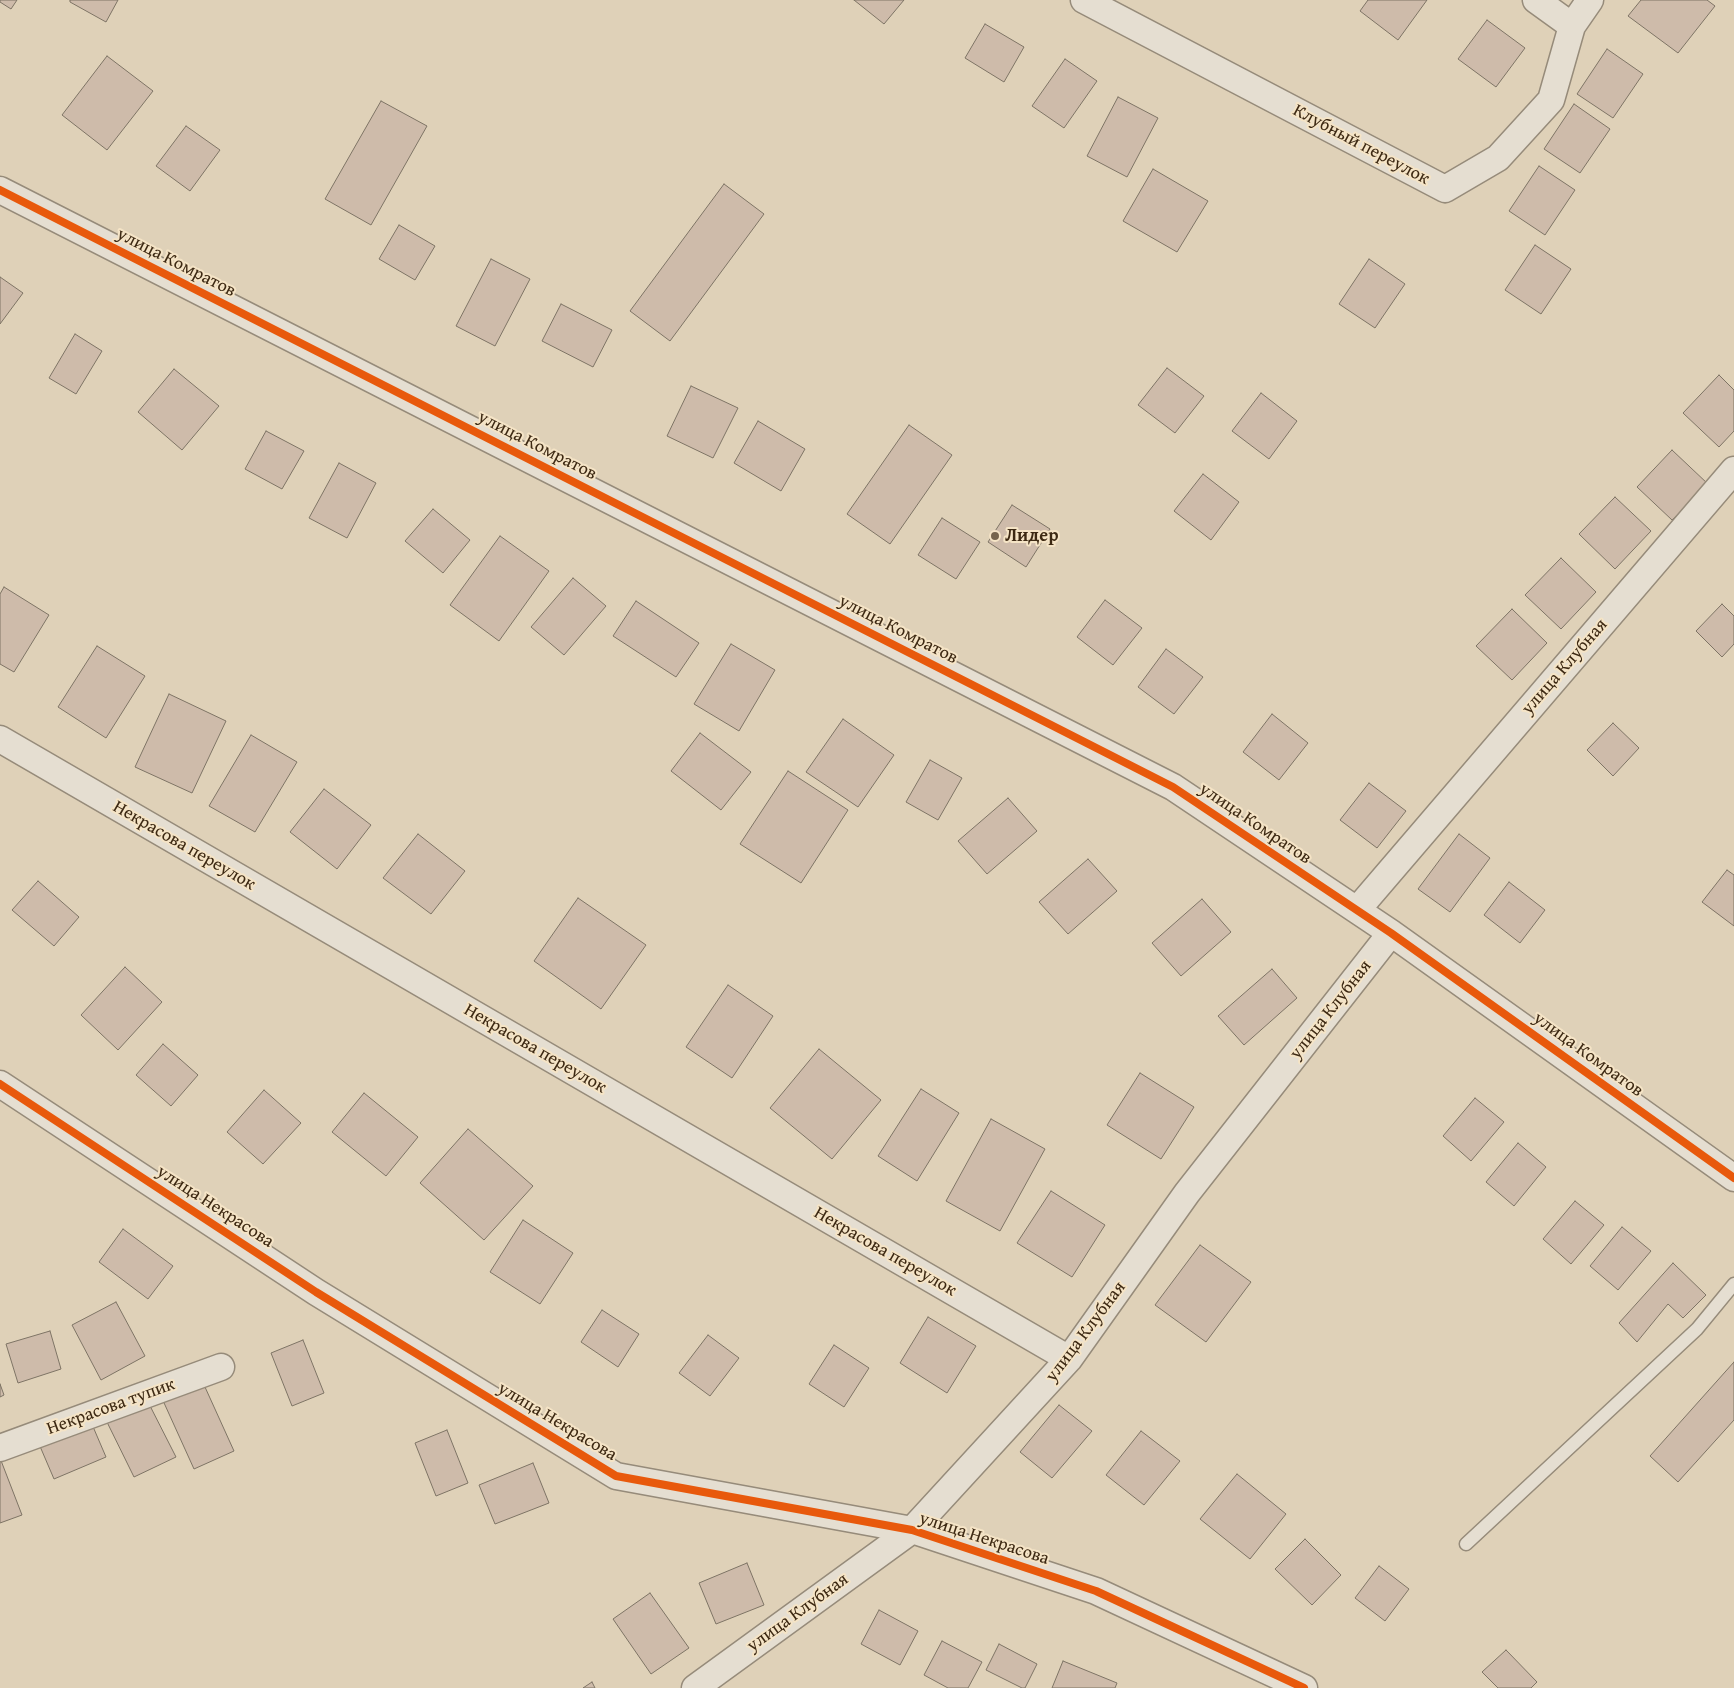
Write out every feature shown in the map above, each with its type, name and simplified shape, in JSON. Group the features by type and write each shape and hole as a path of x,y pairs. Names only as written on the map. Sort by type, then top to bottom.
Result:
{"street":[{"name":"Клубный переулок","path":"1084,0 1445,190 1498,158 1551,100 1572,26 1590,0"},
{"path":"1536,0 1572,26"},
{"name":"улица Комратов","path":"0,190 1173,787 1391,933 1734,1178"},
{"name":"улица Клубная","path":"1357,910 1734,470"},
{"name":"Некрасова переулок","path":"0,739 1069,1359"},
{"name":"улица Клубная","path":"695,1688 912,1530 1069,1359 1187,1193 1391,933"},
{"name":"улица Некрасова","path":"0,1084 316,1292 616,1476 912,1530 1096,1591 1304,1688"},
{"name":"Некрасова тупик","path":"0,1448 221,1367"}],"lane":[{"path":"1466,1544 1697,1329 1734,1284"}],"building":[{"path":"0,0 17,0 11,9 0,2"},
{"path":"70,0 118,0 106,22 70,2"},
{"path":"854,0 904,0 884,24"},
{"path":"1368,0 1427,0 1398,40 1360,11"},
{"path":"1641,0 1707,0 1715,6 1678,53 1628,16"},
{"path":"1487,20 1525,48 1496,87 1458,59"},
{"path":"985,24 1024,47 1004,82 965,58"},
{"path":"1607,49 1643,74 1613,118 1577,94"},
{"path":"107,56 153,91 107,150 62,115"},
{"path":"1065,59 1097,81 1064,128 1032,106"},
{"path":"1118,97 1158,118 1127,177 1087,156"},
{"path":"381,101 427,126 371,225 325,199"},
{"path":"1574,104 1610,129 1580,173 1544,149"},
{"path":"186,126 220,150 190,191 156,166"},
{"path":"1539,166 1575,190 1545,235 1509,211"},
{"path":"1153,169 1208,201 1177,252 1123,221"},
{"path":"724,184 764,214 670,341 630,311"},
{"path":"399,225 435,246 415,280 379,259"},
{"path":"1535,245 1571,269 1541,314 1505,290"},
{"path":"491,259 530,279 495,346 456,326"},
{"path":"1369,259 1405,284 1375,328 1339,304"},
{"path":"0,277 23,293 0,324"},
{"path":"561,304 612,330 593,367 542,341"},
{"path":"75,334 102,351 76,394 49,378"},
{"path":"1167,368 1204,396 1175,433 1138,405"},
{"path":"174,369 219,406 182,450 138,412"},
{"path":"1719,375 1734,390 1734,431 1719,447 1683,413"},
{"path":"691,386 738,408 713,458 667,436"},
{"path":"1261,393 1297,421 1269,459 1232,431"},
{"path":"758,421 805,449 781,491 734,463"},
{"path":"909,425 952,455 890,544 847,514"},
{"path":"266,431 304,451 282,489 245,469"},
{"path":"1672,450 1708,484 1672,520 1637,487"},
{"path":"339,463 376,483 347,538 309,518"},
{"path":"1203,474 1239,502 1211,540 1174,511"},
{"path":"1615,497 1651,531 1615,569 1579,534"},
{"path":"1012,505 1050,529 1026,567 988,542"},
{"path":"433,509 470,540 443,573 405,541"},
{"path":"942,518 980,542 956,579 918,555"},
{"path":"500,536 549,571 499,641 450,605"},
{"path":"1561,558 1596,592 1561,629 1525,595"},
{"path":"573,578 606,606 564,655 531,627"},
{"path":"4,587 49,615 14,672 0,664 0,594"},
{"path":"1105,600 1142,628 1113,665 1077,637"},
{"path":"636,601 699,643 676,677 613,636"},
{"path":"1722,604 1734,616 1734,644 1722,657 1696,631"},
{"path":"1512,609 1547,643 1512,680 1476,646"},
{"path":"731,644 775,670 739,731 694,704"},
{"path":"97,646 145,676 106,738 58,707"},
{"path":"1166,649 1203,677 1174,714 1138,687"},
{"path":"169,694 226,721 192,793 135,767"},
{"path":"1272,714 1308,743 1279,780 1243,752"},
{"path":"843,719 894,755 858,807 806,772"},
{"path":"1613,723 1639,748 1613,776 1587,750"},
{"path":"700,733 751,772 721,810 671,771"},
{"path":"251,735 297,762 255,832 209,806"},
{"path":"930,760 962,778 938,820 906,802"},
{"path":"788,771 848,810 801,883 740,844"},
{"path":"1369,783 1406,811 1377,848 1340,820"},
{"path":"324,789 371,825 337,869 290,832"},
{"path":"1008,798 1037,831 987,874 958,841"},
{"path":"418,834 465,871 431,914 383,878"},
{"path":"1459,834 1490,858 1450,912 1418,889"},
{"path":"1088,859 1117,891 1068,934 1039,902"},
{"path":"1727,870 1734,875 1734,926 1702,902"},
{"path":"38,881 79,917 54,946 12,910"},
{"path":"1509,882 1545,910 1520,943 1484,915"},
{"path":"578,898 646,945 601,1009 534,961"},
{"path":"1202,899 1231,932 1181,976 1152,943"},
{"path":"125,967 162,1002 118,1050 81,1015"},
{"path":"1272,969 1297,998 1244,1045 1218,1016"},
{"path":"728,985 773,1016 732,1078 686,1047"},
{"path":"163,1044 198,1075 171,1106 136,1075"},
{"path":"819,1049 881,1100 832,1159 770,1108"},
{"path":"1140,1073 1194,1107 1161,1159 1107,1125"},
{"path":"921,1089 959,1113 917,1181 878,1156"},
{"path":"264,1090 301,1123 263,1164 227,1132"},
{"path":"364,1093 418,1137 386,1176 332,1132"},
{"path":"1475,1098 1504,1122 1471,1161 1443,1136"},
{"path":"991,1119 1045,1149 1000,1231 946,1201"},
{"path":"468,1129 533,1186 484,1240 420,1183"},
{"path":"1518,1143 1546,1167 1514,1206 1486,1182"},
{"path":"1051,1191 1105,1225 1072,1277 1017,1243"},
{"path":"1575,1201 1604,1225 1571,1264 1543,1239"},
{"path":"523,1220 573,1253 540,1304 490,1272"},
{"path":"1622,1227 1651,1251 1618,1290 1590,1266"},
{"path":"123,1229 173,1266 148,1299 99,1262"},
{"path":"1200,1245 1251,1282 1206,1342 1155,1305"},
{"path":"1673,1263 1706,1295 1683,1318 1668,1304 1637,1342 1619,1323"},
{"path":"116,1302 145,1356 101,1380 72,1325"},
{"path":"602,1310 639,1334 618,1367 581,1342"},
{"path":"928,1317 976,1346 947,1393 900,1363"},
{"path":"50,1331 61,1369 18,1383 6,1344"},
{"path":"708,1335 739,1358 710,1396 679,1373"},
{"path":"303,1340 324,1393 292,1406 271,1353"},
{"path":"834,1345 869,1368 844,1407 809,1384"},
{"path":"1734,1362 1734,1420 1678,1482 1650,1456"},
{"path":"200,1376 234,1451 194,1469 160,1394"},
{"path":"0,1384 4,1395 0,1397"},
{"path":"145,1396 176,1457 134,1477 104,1416"},
{"path":"1059,1405 1092,1431 1052,1478 1020,1452"},
{"path":"91,1422 106,1457 54,1479 39,1444"},
{"path":"447,1430 468,1483 436,1496 415,1443"},
{"path":"1141,1431 1180,1461 1144,1505 1106,1475"},
{"path":"0,1458 22,1515 0,1523"},
{"path":"533,1463 549,1503 495,1524 479,1485"},
{"path":"1237,1474 1286,1514 1250,1559 1200,1519"},
{"path":"1305,1539 1341,1575 1312,1605 1275,1569"},
{"path":"747,1563 764,1605 716,1624 699,1583"},
{"path":"1379,1566 1409,1589 1385,1621 1355,1598"},
{"path":"650,1593 689,1648 651,1674 613,1619"},
{"path":"879,1610 918,1631 900,1665 861,1644"},
{"path":"942,1641 982,1662 968,1688 948,1688 924,1675"},
{"path":"999,1644 1037,1664 1025,1688 986,1670"},
{"path":"1506,1650 1537,1682 1531,1688 1498,1688 1482,1672"},
{"path":"1063,1661 1117,1683 1115,1688 1052,1688"},
{"path":"592,1682 595,1688 583,1688"}],"cycle path":[{"path":"0,190 1173,787 1391,933 1734,1178"},
{"path":"0,1084 316,1292 616,1476 912,1530 1096,1591 1304,1688"}],"place":[{"name":"Лидер","path":"995,536"}]}
